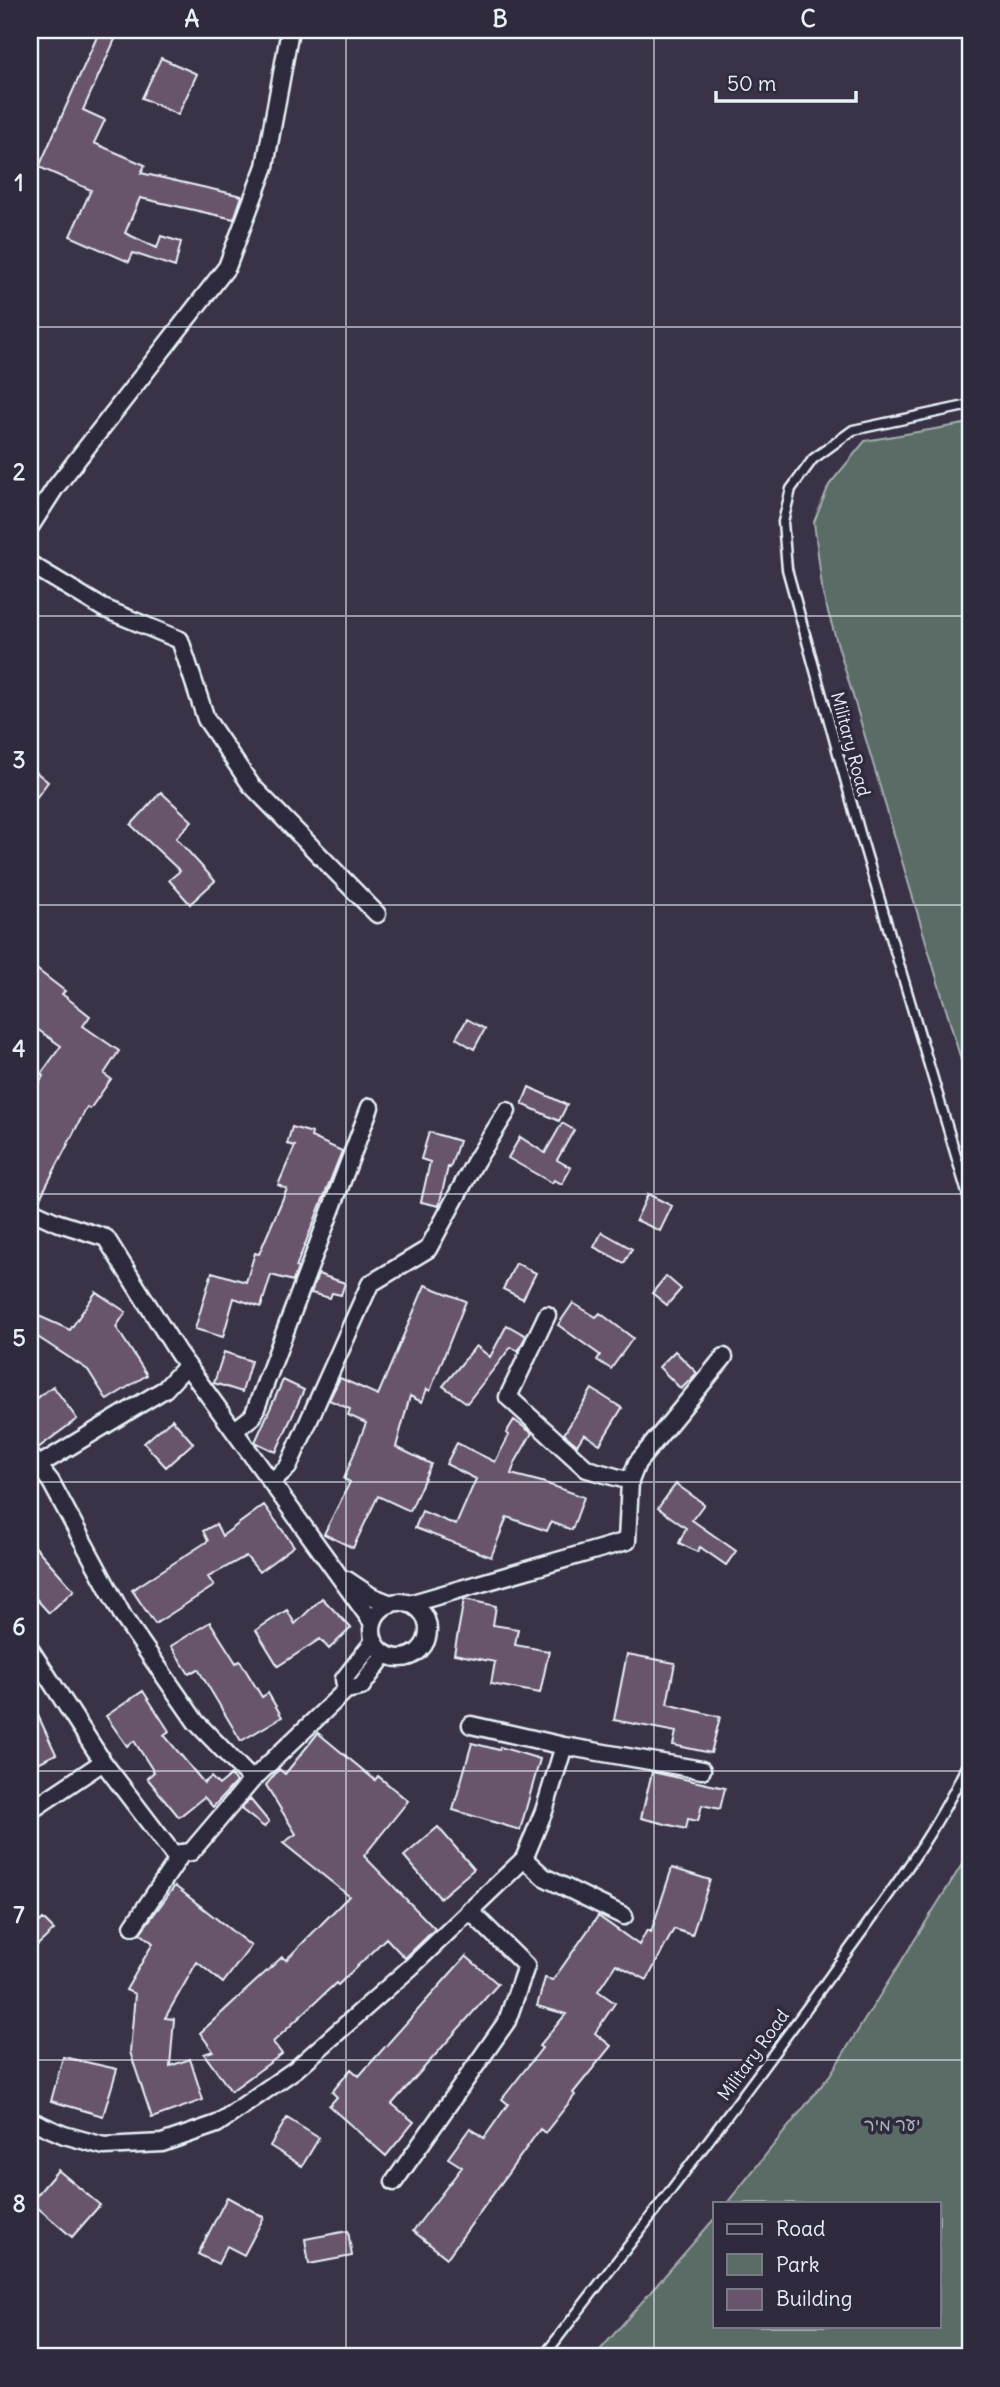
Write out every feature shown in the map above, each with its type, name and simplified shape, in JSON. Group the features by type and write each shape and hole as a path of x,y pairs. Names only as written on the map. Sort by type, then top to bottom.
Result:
{"street":[{"path":"30,527 55,488 227,267 265,166 290,30"},
{"path":"30,564 103,608 180,640 205,719 251,785 377,914"},
{"path":"235,1430 253,1416 370,1107"},
{"path":"272,1481 288,1467 370,1284 428,1249 475,1162 507,1111"},
{"path":"30,1210 56,1222 107,1238 187,1365 373,1623 374,1641 385,1654 393,1657 411,1656 425,1643 427,1634 424,1616 409,1604"},
{"path":"547,1315 508,1397 587,1469 630,1481"},
{"path":"333,1570 370,1596 391,1604 409,1604 627,1541 630,1481 637,1463 724,1357"},
{"path":"187,1365 165,1389 34,1460 51,1482 124,1618 196,1722 252,1780"},
{"path":"373,1623 382,1608 391,1604"},
{"path":"346,1689 344,1679 374,1641"},
{"path":"30,1649 103,1762 173,1854 191,1852 252,1780 346,1689 361,1687 385,1654"},
{"path":"471,1725 564,1746 702,1770"},
{"path":"30,2120 104,2146 162,2143 217,2124 296,2069 411,1968 524,1859 544,1811 564,1746"},
{"path":"30,1811 103,1762"},
{"path":"133,1926 182,1853"},
{"path":"524,1859 544,1877 624,1916"},
{"path":"394,2182 507,2021 526,1966 469,1910"}],"lane":[{"name":"Military Road","path":"970,405 853,430 813,459 791,489 783,522 790,582 860,833 970,1203"},
{"name":"Military Road","path":"543,2357 744,2095 897,1882 932,1830 970,1758"}],"green space":[{"path":"970,423 970,1090 823,595 814,522 829,485 865,441"},
{"name":"יער מיר","path":"970,1840 970,2357 594,2357 713,2220 713,2328 940,2328 940,2202 728,2202 830,2075 966,1858"}],"building":[{"path":"100,30 117,35 83,110 105,120 94,143 145,165 141,173 242,196 234,219 140,198 125,233 157,248 161,236 181,242 175,267 133,253 129,262 70,236 91,190 39,167"},
{"path":"161,58 197,74 178,115 142,98"},
{"path":"30,767 48,782 30,806"},
{"path":"161,792 192,821 176,838 215,881 190,904 169,880 180,871 131,825"},
{"path":"30,964 65,991 62,994 90,1016 83,1026 119,1051 104,1074 111,1079 90,1109 87,1107 38,1202 30,1200 30,1101 43,1076 41,1074 61,1046 30,1024"},
{"path":"467,1019 485,1029 474,1049 456,1038"},
{"path":"529,1087 567,1105 559,1121 522,1104"},
{"path":"562,1123 574,1130 557,1160 571,1168 562,1184 554,1180 552,1183 508,1158 520,1137 545,1153"},
{"path":"292,1127 312,1133 311,1137 342,1151 296,1267 298,1268 293,1281 271,1275 261,1307 234,1298 223,1337 195,1329 212,1272 246,1282 255,1253 259,1254 287,1189 278,1185 295,1146 287,1144"},
{"path":"429,1132 459,1141 450,1168 448,1167 439,1206 421,1202 430,1162 421,1159"},
{"path":"648,1194 672,1206 660,1231 636,1220"},
{"path":"602,1232 632,1249 624,1263 594,1247"},
{"path":"516,1263 536,1273 523,1299 503,1289"},
{"path":"318,1274 345,1283 341,1295 332,1293 330,1298 311,1293"},
{"path":"666,1276 681,1289 667,1305 652,1293"},
{"path":"425,1285 466,1301 430,1391 427,1389 422,1402 410,1396 396,1447 431,1464 410,1511 378,1496 353,1548 324,1534 350,1482 344,1479 366,1423 348,1415 350,1409 329,1400 340,1378 378,1395"},
{"path":"96,1292 126,1312 116,1327 147,1375 107,1400 88,1370 30,1332 30,1312 70,1330"},
{"path":"573,1303 596,1317 600,1313 633,1338 611,1369 597,1360 600,1355 558,1325"},
{"path":"507,1325 526,1336 518,1351 511,1347 467,1403 443,1386 476,1346 490,1357"},
{"path":"675,1351 697,1373 681,1389 659,1367"},
{"path":"224,1352 251,1361 242,1392 214,1383"},
{"path":"283,1380 304,1390 276,1452 255,1442"},
{"path":"53,1386 77,1419 38,1448 30,1442 30,1403"},
{"path":"592,1389 622,1408 600,1444 584,1434 577,1445 564,1434"},
{"path":"172,1419 193,1443 166,1467 144,1443"},
{"path":"514,1420 532,1433 511,1474 584,1497 572,1530 551,1522 547,1531 507,1517 491,1557 415,1528 422,1511 456,1525 476,1479 446,1464 457,1443 495,1462"},
{"path":"676,1484 704,1504 692,1520 736,1551 726,1565 700,1547 697,1552 679,1543 686,1528 658,1508"},
{"path":"264,1505 294,1546 259,1572 246,1556 208,1577 214,1586 155,1624 132,1590 208,1541 203,1531 216,1524 222,1536"},
{"path":"30,1541 74,1590 49,1613 30,1592"},
{"path":"322,1598 351,1628 329,1649 320,1639 278,1666 256,1630 287,1610 295,1624"},
{"path":"464,1599 496,1606 493,1625 518,1629 515,1645 549,1651 540,1693 491,1684 495,1662 454,1654"},
{"path":"210,1622 236,1663 240,1661 262,1697 268,1693 282,1717 241,1741 198,1669 189,1674 171,1646"},
{"path":"627,1654 675,1663 667,1704 720,1717 711,1753 673,1745 676,1732 614,1720"},
{"path":"143,1691 169,1731 164,1735 204,1783 211,1777 219,1785 231,1775 236,1782 213,1807 204,1797 179,1817 147,1778 154,1772 134,1741 127,1746 106,1716"},
{"path":"30,1698 56,1754 30,1767"},
{"path":"318,1733 375,1780 378,1776 408,1801 364,1856 435,1929 405,1958 386,1938 273,2042 282,2054 231,2091 204,2054 213,2051 200,2033 282,1957 286,1960 349,1896 283,1843 296,1834 266,1785 279,1769 285,1774"},
{"path":"472,1743 499,1750 500,1747 540,1759 520,1830 453,1810"},
{"path":"652,1772 725,1788 720,1809 702,1805 698,1821 688,1819 686,1829 641,1818"},
{"path":"250,1799 269,1822 264,1827 241,1809"},
{"path":"438,1827 474,1869 440,1898 404,1856"},
{"path":"672,1868 710,1880 692,1935 674,1929 647,1980 616,1964 598,1991 615,2003 595,2033 611,2046 545,2133 540,2129 447,2258 413,2231 462,2167 448,2158 470,2128 484,2138 508,2104 502,2099 542,2048 539,2046 566,2014 537,2006 545,1978 553,1980 598,1916 639,1945 647,1930 651,1932"},
{"path":"175,1886 251,1946 223,1983 197,1962 165,2018 174,2019 170,2066 190,2059 203,2100 152,2118 130,2052 135,1994 126,1990 153,1943 140,1933"},
{"path":"43,1919 54,1930 30,1952 30,1931"},
{"path":"466,1956 498,1984 392,2104 414,2122 386,2156 329,2106 337,2097 332,2092 351,2069 359,2076"},
{"path":"63,2057 117,2069 103,2116 51,2101"},
{"path":"287,2118 319,2138 302,2166 270,2146"},
{"path":"58,2170 100,2205 72,2237 31,2202"},
{"path":"227,2197 264,2217 244,2255 227,2246 218,2264 198,2254"},
{"path":"348,2231 352,2256 309,2264 305,2239"}]}
